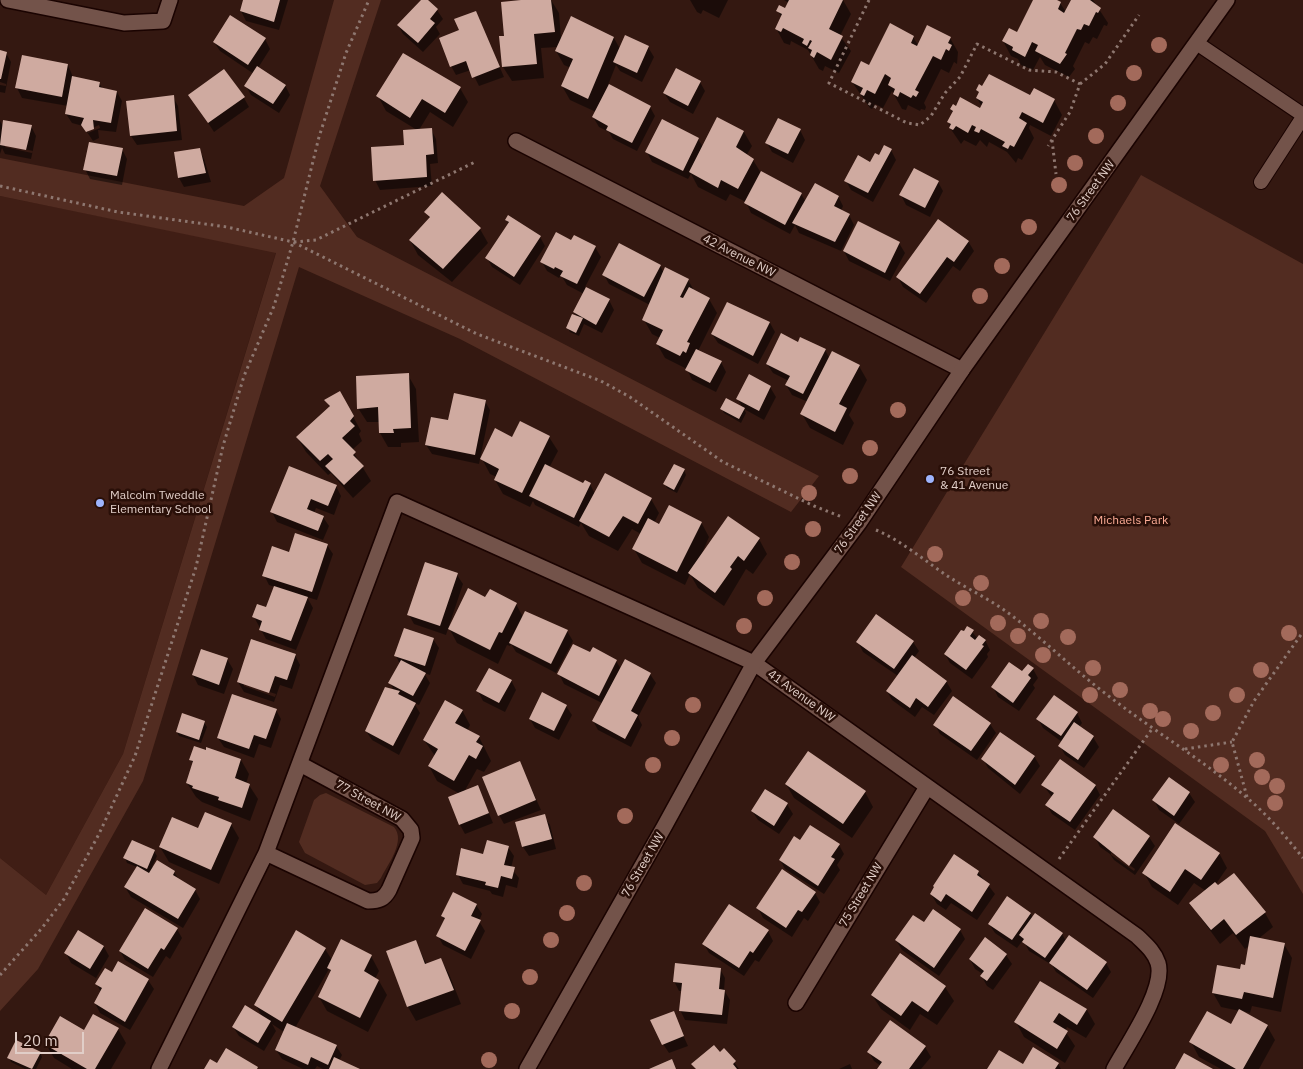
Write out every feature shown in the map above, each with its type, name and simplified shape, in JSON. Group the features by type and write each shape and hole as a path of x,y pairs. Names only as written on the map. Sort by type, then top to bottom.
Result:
{"street":[{"path":"8,0 124,23 163,21 170,0"},
{"name":"76 Street NW","path":"527,1069 754,663 859,523 962,370 1228,0"},
{"name":"42 Avenue NW","path":"516,142 962,370"},
{"name":"41 Avenue NW","path":"300,764 397,502 754,663 1136,936 1152,950 1158,965 1158,982 1153,997 1114,1069"},
{"path":"159,1069 266,852 300,764"},
{"name":"77 Street NW","path":"266,852 368,901 377,901 384,898 389,890 412,838 411,830 402,819 300,764"},
{"name":"75 Street NW","path":"796,1003 926,787"}],"lane":[{"path":"1198,44 1303,116 1261,182"}],"path":[{"path":"0,975 42,928 64,899 99,834 135,756 196,568 223,446 244,376 274,306 293,242 319,137 346,53 369,0"},
{"path":"869,0 829,83 907,123 920,125 932,116 945,93 960,77 977,44 1030,70 1056,72 1080,84"},
{"path":"1048,146 1070,112 1080,84 1105,64 1139,15"},
{"path":"1052,140 1056,174"},
{"path":"293,242 316,240 477,162"},
{"path":"0,186 118,212 228,227 293,242 477,334 601,381 630,397 723,462 814,506 887,535 949,577 1005,611 1152,729 1184,749 1247,798 1281,831 1303,858"},
{"path":"1247,798 1232,742 1254,701 1303,632"},
{"path":"1048,874 1152,729"},
{"path":"1184,749 1232,742"}],"shaded area":[{"name":"Malcolm Tweddle Elementary School","path":"0,196 276,252 123,754 46,895 0,858"}],"green space":[{"path":"334,0 381,0 320,186 357,237 819,476 791,512 460,339 299,267 143,781 38,969 0,1011 0,858 46,895 123,754 276,253 0,196 0,158 244,206 284,178"},
{"name":"Michaels Park","path":"1141,175 1303,264 1303,894 1265,831 901,567"},
{"path":"326,793 394,827 398,839 397,846 377,883 365,885 305,853 299,842 314,800"}],"building":[{"path":"243,0 280,0 274,22 240,11"},
{"path":"421,0 428,0 438,9 430,19 435,23 418,43 397,25"},
{"path":"551,0 555,32 534,34 537,64 502,67 499,36 504,36 501,2"},
{"path":"789,0 843,0 829,29 843,36 831,60 817,52 814,58 810,55 812,50 808,48 812,41 810,40 807,46 802,43 804,39 783,28 781,32 775,29 782,14 776,11 779,5 785,8"},
{"path":"1033,0 1057,0 1061,2 1058,9 1064,13 1071,0 1090,0 1101,8 1098,13 1096,12 1089,26 1084,24 1081,30 1077,29 1065,53 1067,54 1060,64 1035,51 1038,45 1032,42 1025,57 1012,50 1013,47 1002,41 1009,28 1017,32"},
{"path":"476,11 500,67 472,78 466,61 450,67 439,38 459,30 454,19"},
{"path":"230,15 266,38 248,65 213,42"},
{"path":"571,16 614,37 588,99 561,86 573,59 555,51"},
{"path":"890,23 914,36 911,43 917,46 927,25 951,37 948,43 952,45 949,51 946,49 941,60 933,56 915,90 919,92 916,97 913,95 911,98 900,92 898,97 893,94 895,89 888,85 891,78 885,74 875,94 867,90 864,96 860,94 863,88 851,82 861,61 869,65"},
{"path":"625,35 649,46 637,73 613,62"},
{"path":"0,50 7,52 1,79 0,79"},
{"path":"403,53 461,87 445,113 422,99 410,118 376,96"},
{"path":"22,55 68,64 62,97 15,88"},
{"path":"257,66 286,85 273,104 244,86"},
{"path":"676,68 701,81 688,106 663,93"},
{"path":"224,69 245,97 208,123 188,95"},
{"path":"989,74 1030,95 1034,88 1055,99 1043,123 1022,112 1019,118 1027,123 1014,147 1010,145 1008,149 1002,146 1005,142 981,129 979,133 974,131 976,127 972,125 968,133 956,126 953,130 949,128 951,124 947,122 953,111 950,109 953,104 956,106 960,97 980,108 983,102 976,98 979,92 976,90 979,84 982,86"},
{"path":"72,76 100,82 99,87 117,91 111,123 93,120 94,129 86,132 81,125 84,118 65,114"},
{"path":"609,84 651,106 632,143 606,130 608,126 592,117"},
{"path":"174,95 177,131 130,136 126,101"},
{"path":"717,117 744,131 736,147 754,159 738,189 721,180 718,188 689,172"},
{"path":"778,118 801,129 788,154 765,143"},
{"path":"662,119 699,138 683,171 645,152"},
{"path":"3,120 32,125 26,150 0,145"},
{"path":"432,128 434,154 426,155 427,177 373,181 371,147 404,145 403,130"},
{"path":"89,142 123,148 117,176 83,170"},
{"path":"884,145 892,149 868,193 844,181 858,155 870,162 875,153 879,155"},
{"path":"200,148 206,173 178,178 174,152"},
{"path":"914,168 939,181 925,208 899,195"},
{"path":"761,171 802,193 785,225 744,203"},
{"path":"815,183 839,196 834,206 850,214 835,242 792,223"},
{"path":"442,192 481,228 443,269 409,240 430,217 424,212"},
{"path":"508,215 541,236 514,277 485,258 509,222 505,220"},
{"path":"938,219 969,241 954,262 947,257 920,294 896,277"},
{"path":"858,221 900,242 885,273 843,251"},
{"path":"556,232 571,240 574,235 596,246 577,284 560,276 563,271 540,262"},
{"path":"619,243 661,265 644,297 602,275"},
{"path":"665,267 689,279 680,297 683,298 689,287 710,298 687,342 690,343 686,353 683,351 680,356 656,344 663,330 642,320"},
{"path":"586,287 610,299 596,325 573,312"},
{"path":"727,302 770,322 753,356 711,334"},
{"path":"572,314 583,318 576,333 566,328"},
{"path":"781,333 798,342 800,337 826,349 803,394 785,385 790,376 766,364"},
{"path":"696,349 722,361 710,383 685,370"},
{"path":"832,351 860,365 839,404 847,408 835,432 800,414"},
{"path":"409,373 411,428 393,429 394,433 379,433 378,407 357,409 356,376"},
{"path":"749,374 771,386 759,411 736,399"},
{"path":"340,391 354,416 350,421 355,426 342,438 356,452 353,455 364,466 344,485 325,466 333,459 328,454 320,461 296,437 330,406 324,400"},
{"path":"454,393 486,400 475,455 425,445 431,417 448,420"},
{"path":"726,398 745,408 739,419 720,409"},
{"path":"520,421 550,436 522,493 494,480 499,469 480,459 495,428 512,437"},
{"path":"545,464 583,483 585,480 591,483 574,518 529,496"},
{"path":"674,464 685,469 674,490 663,484"},
{"path":"289,466 337,485 328,506 311,499 307,509 324,516 318,531 270,512"},
{"path":"605,473 652,498 638,524 623,516 609,537 579,521"},
{"path":"669,505 702,522 677,572 632,549 648,518 659,524"},
{"path":"728,516 760,538 744,561 738,556 730,567 732,569 715,593 688,573"},
{"path":"295,533 328,544 312,592 262,576 272,546 289,552"},
{"path":"425,562 458,573 440,626 407,615"},
{"path":"274,586 308,597 291,641 259,630 262,621 252,617 257,604 266,607"},
{"path":"468,588 485,597 490,589 517,603 502,633 499,632 490,650 448,629"},
{"path":"525,611 568,630 551,664 509,643"},
{"path":"876,614 914,641 894,669 856,642"},
{"path":"967,626 974,630 970,636 975,640 979,635 986,640 982,645 984,646 966,670 944,654 961,630 964,631"},
{"path":"404,628 434,638 425,666 394,656"},
{"path":"251,639 296,654 287,680 275,676 269,693 237,682"},
{"path":"573,644 590,652 593,647 617,660 599,696 557,674"},
{"path":"201,649 228,658 219,685 192,675"},
{"path":"912,655 947,681 928,707 916,698 910,708 886,691"},
{"path":"625,659 651,673 631,711 638,715 625,739 592,721"},
{"path":"401,660 426,673 413,696 388,683"},
{"path":"1009,662 1022,671 1028,664 1034,668 1028,675 1031,678 1013,703 991,687"},
{"path":"489,668 512,680 499,703 476,691"},
{"path":"385,687 400,691 398,694 416,703 393,746 365,731"},
{"path":"542,692 567,705 554,731 529,719"},
{"path":"232,694 277,709 266,739 254,735 249,749 217,738"},
{"path":"1054,695 1078,712 1061,736 1036,719"},
{"path":"953,696 991,723 971,751 933,725"},
{"path":"445,700 463,710 455,723 480,736 476,742 483,746 476,759 469,755 454,781 428,766 438,749 423,740"},
{"path":"182,713 205,721 199,740 176,732"},
{"path":"1074,722 1094,736 1078,760 1058,746"},
{"path":"1000,732 1035,756 1015,785 981,759"},
{"path":"194,746 206,750 206,747 241,759 235,778 250,784 242,808 218,800 219,797 192,788 193,786 186,783 193,761 189,760"},
{"path":"808,751 866,791 843,824 785,784"},
{"path":"1060,759 1096,785 1070,822 1045,805 1054,793 1041,785"},
{"path":"520,761 536,800 498,816 482,777"},
{"path":"1169,777 1190,792 1174,816 1152,800"},
{"path":"478,785 489,813 459,825 448,797"},
{"path":"765,789 788,803 774,826 751,811"},
{"path":"1113,809 1150,836 1129,866 1093,837"},
{"path":"205,812 232,823 211,870 159,847 172,817 198,828"},
{"path":"545,814 552,839 522,847 515,822"},
{"path":"1175,823 1220,853 1201,880 1185,869 1170,892 1142,873"},
{"path":"810,825 840,844 831,857 835,859 818,886 779,860 794,836 800,840"},
{"path":"132,840 155,850 147,869 123,858"},
{"path":"487,840 509,846 504,865 515,867 512,879 501,876 498,888 485,885 486,882 456,875 461,848 483,854"},
{"path":"954,854 979,871 977,875 990,884 972,912 946,894 941,902 930,894 933,886"},
{"path":"157,860 175,871 173,875 196,889 178,919 124,887 137,866 149,873"},
{"path":"782,869 816,892 802,912 798,910 786,928 756,908"},
{"path":"1234,873 1266,912 1236,935 1224,919 1211,930 1189,903 1215,882 1218,885"},
{"path":"453,892 477,904 471,916 481,920 465,951 436,936 445,918 441,916"},
{"path":"1007,896 1031,913 1012,940 988,924"},
{"path":"729,904 769,930 753,953 750,951 739,968 702,944"},
{"path":"145,908 178,928 164,950 161,948 148,969 119,951"},
{"path":"933,909 961,929 934,968 895,940 913,915 924,922"},
{"path":"1035,913 1063,933 1045,958 1022,942 1024,939 1019,935"},
{"path":"78,930 104,946 90,969 64,953"},
{"path":"296,930 326,948 282,1022 254,1005"},
{"path":"1069,935 1107,962 1087,990 1049,963"},
{"path":"1250,936 1285,943 1273,998 1244,992 1242,999 1212,993 1217,965 1240,969 1241,964 1245,965"},
{"path":"985,937 1007,954 987,981 980,976 984,971 969,959"},
{"path":"341,939 372,955 364,971 379,980 360,1018 318,997 331,970 327,968"},
{"path":"416,940 425,964 441,958 454,990 407,1007 386,951"},
{"path":"900,953 946,986 928,1012 912,1001 901,1016 871,995"},
{"path":"118,961 149,979 125,1022 94,1003 102,988 95,984 105,968 112,972"},
{"path":"675,963 721,968 719,989 725,990 722,1015 679,1011 682,983 673,982"},
{"path":"1040,981 1087,1009 1077,1025 1059,1013 1053,1022 1068,1031 1057,1049 1014,1022"},
{"path":"245,1005 271,1021 258,1043 232,1027"},
{"path":"1239,1009 1268,1025 1243,1069 1236,1069 1189,1042 1207,1011 1231,1024"},
{"path":"674,1011 684,1036 662,1045 650,1020"},
{"path":"93,1014 119,1028 95,1069 87,1069 44,1044 60,1016 84,1030"},
{"path":"890,1020 926,1046 909,1069 877,1069 882,1062 867,1052"},
{"path":"287,1023 337,1045 328,1065 311,1057 308,1065 275,1050"},
{"path":"16,1040 41,1052 32,1069 7,1058"},
{"path":"714,1045 720,1052 724,1048 736,1061 733,1064 737,1069 696,1069 691,1064"},
{"path":"1033,1047 1059,1063 1055,1069 987,1069 999,1050 1023,1064"},
{"path":"226,1048 258,1067 257,1069 204,1069 210,1059 217,1063"},
{"path":"1184,1053 1213,1069 1175,1069"},
{"path":"334,1057 360,1069 329,1069"},
{"path":"672,1059 676,1069 649,1069"}],"place":[{"name":"76 Street & 41 Avenue","path":"930,479"},
{"name":"Malcolm Tweddle Elementary School","path":"100,503"}]}
